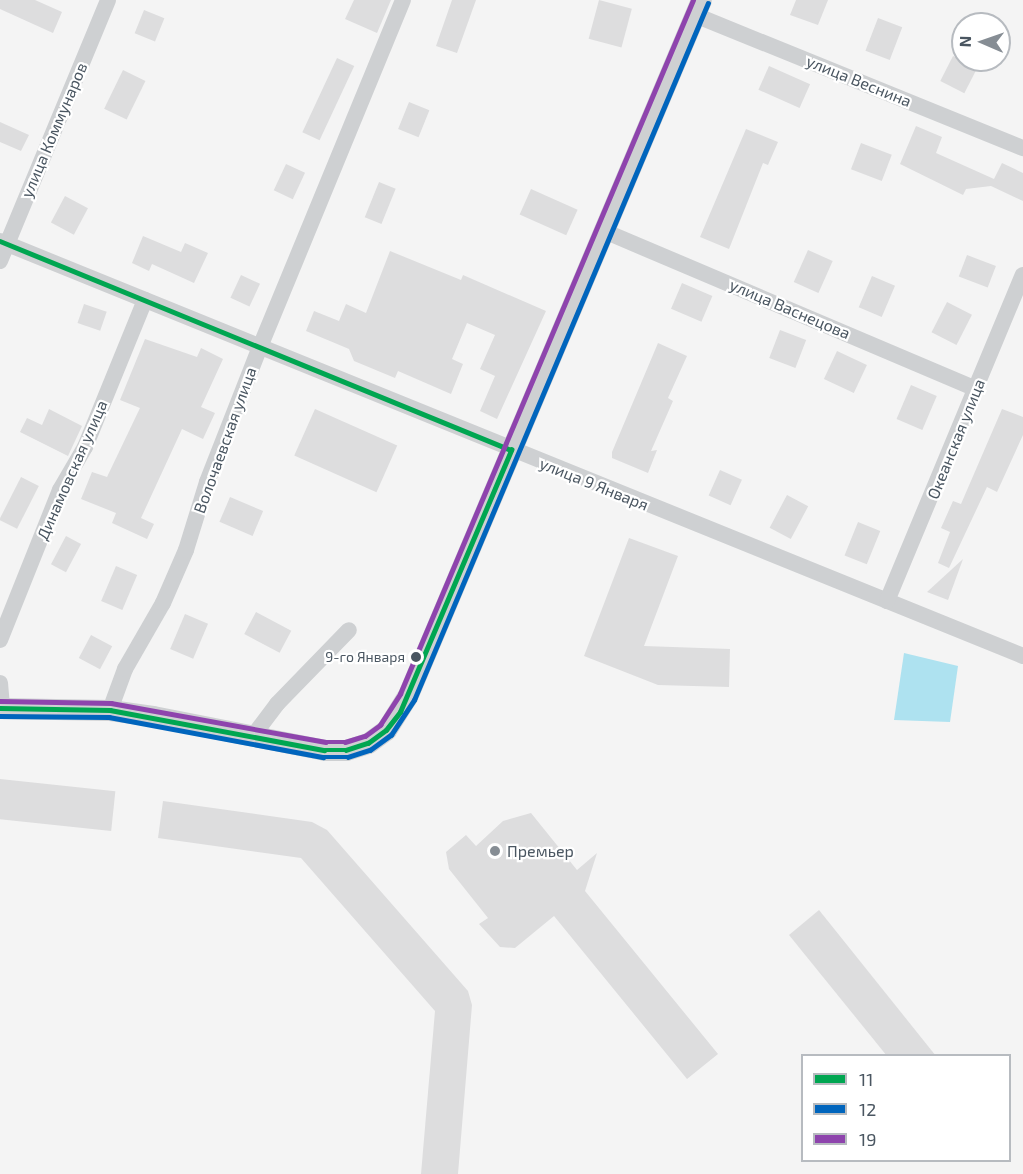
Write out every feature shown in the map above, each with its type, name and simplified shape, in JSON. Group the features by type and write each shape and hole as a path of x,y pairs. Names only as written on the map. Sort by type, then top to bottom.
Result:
{"street":[{"name":"улица Коммунаров","path":"0,261 4,242 108,0"},
{"name":"Волочаевская улица","path":"110,710 125,669 163,603 186,550 207,482 260,347 403,0"},
{"name":"улица Веснина","path":"698,7 1023,148"},
{"path":"0,683 1,708 110,710 324,750 346,750 368,743 386,730 400,712 698,7"},
{"name":"улица Васнецова","path":"603,231 975,389"},
{"name":"улица 9 Января","path":"4,242 511,450 1023,656"},
{"name":"Океанская улица","path":"887,602 1023,275"},
{"name":"Динамовская улица","path":"0,640 60,490 85,447 145,300"},
{"path":"253,736 277,704 349,630"}],"water":[{"path":"904,653 958,666 950,722 894,720"}],"building":[{"path":"0,0 35,0 62,12 53,33 0,9"},
{"path":"354,0 391,0 377,33 345,19"},
{"path":"452,0 476,0 457,53 436,46"},
{"path":"599,0 632,9 621,47 589,39"},
{"path":"796,0 828,0 818,25 790,15"},
{"path":"144,10 164,18 155,41 135,33"},
{"path":"878,18 902,27 890,60 865,51"},
{"path":"337,58 354,66 320,140 302,132"},
{"path":"951,60 951,72 975,72 964,93 940,81"},
{"path":"769,66 810,84 800,108 758,90"},
{"path":"123,70 145,81 127,120 104,109"},
{"path":"409,102 429,110 419,137 398,129"},
{"path":"0,122 29,135 21,151 0,142"},
{"path":"916,126 942,137 936,153 994,179 1002,163 1023,173 1023,201 991,186 966,189 963,195 900,164"},
{"path":"746,129 778,142 768,165 763,163 729,249 700,237"},
{"path":"861,143 892,155 882,181 851,169"},
{"path":"286,164 305,173 293,199 274,190"},
{"path":"379,182 396,189 381,224 365,217"},
{"path":"531,189 578,210 566,235 520,215"},
{"path":"65,196 88,208 74,235 51,222"},
{"path":"143,236 181,252 185,243 208,253 194,283 152,264 149,271 132,263"},
{"path":"808,250 833,261 818,293 794,282"},
{"path":"390,251 461,280 463,275 546,311 497,419 480,411 495,376 480,369 495,335 467,323 452,359 463,364 451,394 398,371 395,378 354,361 349,349 306,331 314,311 339,321 346,304 366,313"},
{"path":"967,255 996,266 988,288 959,276"},
{"path":"241,275 260,284 249,307 230,298"},
{"path":"872,276 895,286 882,317 859,307"},
{"path":"682,283 712,296 701,322 671,309"},
{"path":"947,302 972,315 957,345 932,332"},
{"path":"84,304 107,312 100,331 77,323"},
{"path":"780,330 806,340 795,368 769,358"},
{"path":"145,339 197,357 201,348 223,359 201,407 215,413 203,439 182,429 141,518 154,524 147,539 112,523 116,513 81,499 92,472 107,477 140,408 120,400"},
{"path":"658,343 687,356 668,398 673,401 651,451 657,450 648,473 612,458 612,452"},
{"path":"837,351 867,365 854,393 824,379"},
{"path":"911,385 937,396 922,430 897,419"},
{"path":"49,409 82,426 68,456 20,432 27,418 42,425"},
{"path":"315,409 397,446 376,492 294,456"},
{"path":"1002,409 1023,417 1023,435 997,492 987,487 949,568 938,563 950,532 941,528 953,501 961,504"},
{"path":"720,470 742,480 731,505 709,496"},
{"path":"21,477 39,486 17,529 0,518"},
{"path":"787,495 808,506 791,539 770,528"},
{"path":"230,497 263,511 253,536 219,522"},
{"path":"858,522 880,531 867,564 845,555"},
{"path":"66,536 81,544 66,572 51,564"},
{"path":"629,538 678,556 644,646 730,649 729,687 658,685 584,656"},
{"path":"963,559 948,600 927,592"},
{"path":"116,566 137,575 122,610 101,601"},
{"path":"256,612 291,631 280,653 244,634"},
{"path":"185,614 208,624 193,659 170,649"},
{"path":"91,635 112,646 100,669 79,658"},
{"path":"0,779 115,791 111,831 0,819"},
{"path":"163,801 312,822 327,830 468,991 472,1005 458,1174 421,1174 435,1011 301,858 158,838"},
{"path":"531,813 577,870 597,853 585,891 718,1054 687,1079 554,916 515,948 500,947 479,924 488,918 449,869 446,852 466,835 476,846 503,821"},
{"path":"819,910 934,1054 885,1054 789,935"}],"transit line":[{"name":"19","path":"0,701 111,703 325,742 345,742 365,736 380,725 400,694 693,0"},
{"name":"12","path":"0,716 109,717 323,757 348,757 370,750 391,735 414,700 708,3"},
{"name":"11","path":"0,241 511,450"},
{"name":"11","path":"0,708 110,710 324,750 346,750 368,743 386,730 400,712 511,450"}],"place":[{"name":"9-го Января","path":"416,657"},
{"name":"Премьер","path":"495,851"}]}
